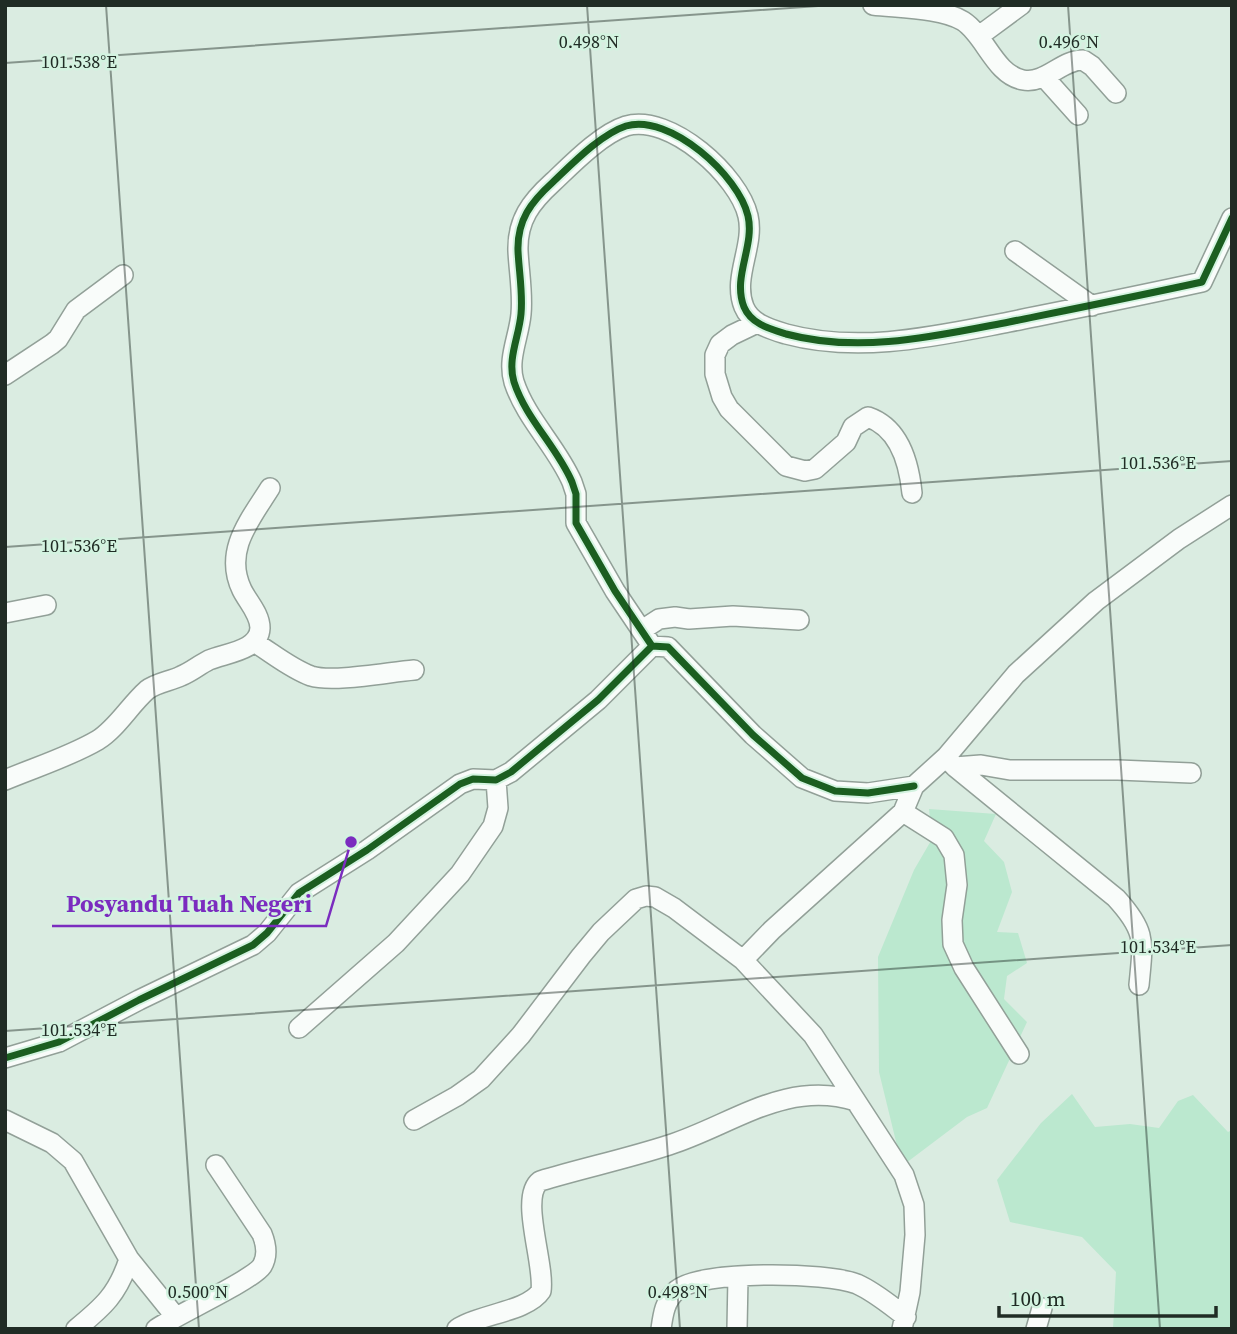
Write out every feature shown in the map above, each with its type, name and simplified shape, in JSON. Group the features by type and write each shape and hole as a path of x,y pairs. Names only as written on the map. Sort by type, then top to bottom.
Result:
{"street":[{"path":"873,5 946,14 964,22 1013,76 1024,80 1044,76 1073,61 1083,60 1092,66 1116,93"},
{"path":"979,36 1021,5"},
{"path":"1044,76 1078,115"},
{"path":"1232,218 1202,282 968,329 861,344 810,340 757,323 747,312 740,292 750,237 745,207 738,194 712,162 697,150 662,129 636,125 612,133 549,186 523,216 518,241 521,305 511,363 515,384 572,482 576,495 576,523 615,592 647,638 668,647 753,734 802,778 835,791 868,793 914,786 951,762 1016,674 1096,601 1179,539 1232,505"},
{"path":"1015,251 1092,306"},
{"path":"5,375 58,339 76,310 123,275"},
{"path":"757,323 726,338 715,355 715,374 722,397 741,423 786,466 805,471 815,469 833,455 846,442 853,427 868,416 876,419 905,452 912,493"},
{"path":"5,780 69,755 101,738 150,688 254,642 260,629 235,568 236,549 241,535 270,488"},
{"path":"5,613 46,605"},
{"path":"5,1058 59,1042 253,945 267,933 299,892 367,850 467,780 496,780 511,772 598,700 659,619 733,616 799,620"},
{"path":"254,642 304,673 317,677 414,670"},
{"path":"951,762 1010,770 1118,769 1191,773"},
{"path":"951,762 1116,898 1130,914 1139,930 1143,945 1139,985"},
{"path":"299,1028 396,943 460,874 493,826 498,808 496,780"},
{"path":"743,960 772,930 903,812 914,786"},
{"path":"903,812 944,838 954,855 957,885 952,920 953,944 964,968 1019,1054"},
{"path":"414,1120 457,1096 481,1079 502,1059 581,956 628,905 639,897 659,899 743,960 813,1035 904,1175 913,1197 915,1235 904,1323"},
{"path":"457,1329 528,1302 539,1295 542,1285 541,1261 531,1206 532,1192 540,1181 670,1145 739,1115 788,1098 823,1094 856,1101"},
{"path":"5,1120 52,1143 73,1161 129,1259 175,1316"},
{"path":"156,1329 251,1276 262,1266 266,1247 262,1234 216,1165"},
{"path":"76,1329 112,1297 124,1276 129,1259"},
{"path":"661,1329 666,1303 675,1291 686,1284 702,1280 792,1275 840,1279 873,1292 904,1323"},
{"path":"737,1329 738,1277"},
{"path":"1036,1329 1042,1308"}],"green space":[{"path":"929,809 996,814 984,841 1004,862 1012,892 997,932 1018,933 1027,963 1007,976 1004,999 1027,1022 987,1108 967,1117 902,1166 879,1072 878,957 914,870 932,839"},
{"path":"1072,1094 1095,1127 1130,1124 1159,1128 1178,1101 1193,1095 1228,1132 1232,1130 1232,1329 1113,1329 1116,1272 1082,1237 1010,1222 997,1180 1041,1123"}],"cycle path":[{"path":"652,646 615,591 576,523 576,494 572,482 526,408 512,373 521,314 518,240 523,221 538,197 597,142 626,126 644,124 682,138 700,151 731,183 748,216 749,239 741,284 741,296 747,313 768,328 814,340 870,343 926,337 1202,282 1232,218"},
{"path":"5,1058 59,1042 253,945 267,933 299,893 367,850 460,784 473,779 496,780 511,772 598,700 652,646 668,647 753,735 802,778 835,791 868,793 914,786"}],"place":[{"name":"Posyandu Tuah Negeri","path":"351,842"}]}
